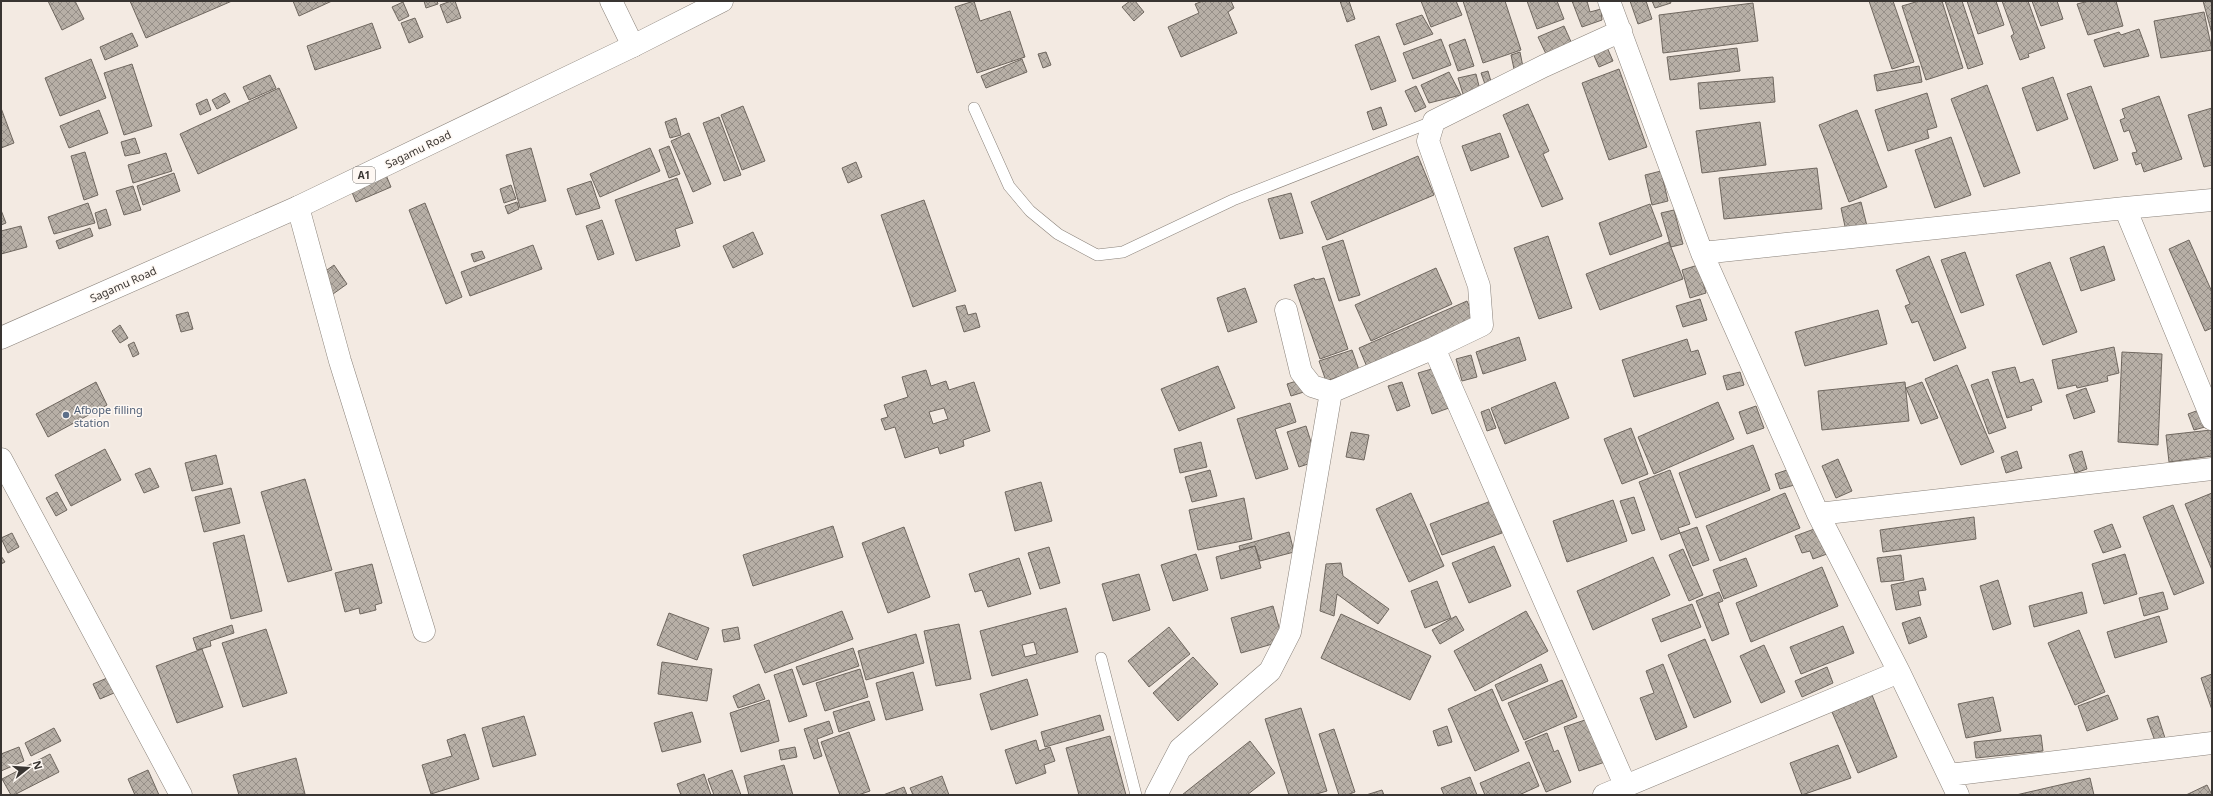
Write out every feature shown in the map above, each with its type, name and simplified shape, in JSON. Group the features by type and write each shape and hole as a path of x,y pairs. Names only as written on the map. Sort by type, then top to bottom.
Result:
{"main road":[{"path":"611,1 633,46"},
{"name":"Sagamu Road","path":"1,338 298,207 633,46 722,1"},
{"path":"1608,1 1621,31 1702,253 1818,514 1899,672 1958,795"},
{"path":"1286,310 1301,372 1312,386 1331,392 1434,348 1482,325 1479,286 1428,141 1434,121 1544,66 1621,31"},
{"path":"1702,253 2212,200"},
{"path":"298,207 340,361 424,631"},
{"path":"2125,208 2212,419"},
{"path":"1434,348 1625,785"},
{"path":"1156,795 1180,749 1270,672 1290,632 1331,392"},
{"path":"1,459 181,795"},
{"path":"1818,514 2212,470"},
{"path":"1604,795 1899,672"},
{"path":"1949,775 2212,743"}],"lane":[{"path":"974,108 1009,186 1030,211 1058,234 1097,255 1123,252 1233,200 1434,121"},
{"path":"1101,658 1136,795"}],"building":[{"path":"48,1 75,1 84,19 62,30"},
{"path":"130,1 232,1 146,38"},
{"path":"293,1 332,1 299,16"},
{"path":"424,1 437,1 438,4 426,8"},
{"path":"455,1 461,18 447,23 440,5"},
{"path":"974,1 980,21 1010,11 1025,57 977,73 955,7"},
{"path":"1130,1 1135,1 1144,12 1134,21 1122,7"},
{"path":"1203,1 1231,1 1234,8 1228,12 1237,33 1181,57 1168,27 1199,13 1195,4"},
{"path":"1340,1 1349,1 1355,19 1347,22"},
{"path":"1421,1 1456,1 1462,15 1431,27"},
{"path":"1463,1 1505,1 1521,50 1483,63"},
{"path":"1527,1 1557,1 1564,19 1537,29"},
{"path":"1572,1 1587,1 1590,12 1601,9 1602,20 1582,27"},
{"path":"1630,1 1646,1 1652,19 1638,24"},
{"path":"1652,1 1670,1 1671,3 1655,8"},
{"path":"1869,1 1893,1 1914,62 1892,69"},
{"path":"1919,1 1942,1 1963,68 1926,80 1902,6"},
{"path":"1945,1 1962,1 1983,64 1968,69"},
{"path":"1967,1 1996,1 2004,25 1978,34"},
{"path":"2002,1 2028,1 2045,48 2028,54 2029,57 2020,60 2011,36 2014,34"},
{"path":"2032,1 2057,1 2063,19 2041,26"},
{"path":"2089,1 2116,1 2123,26 2088,35 2077,4"},
{"path":"2203,1 2212,1 2212,34"},
{"path":"403,2 409,16 399,21 392,7"},
{"path":"1753,3 1758,41 1663,53 1659,15"},
{"path":"2204,12 2212,50 2161,58 2154,21"},
{"path":"1422,15 1433,34 1404,45 1396,24"},
{"path":"415,18 423,37 409,43 401,23"},
{"path":"372,23 381,48 315,70 307,46"},
{"path":"1564,26 1572,44 1546,54 1538,37"},
{"path":"2139,29 2149,56 2104,67 2094,40 2119,32 2121,35"},
{"path":"132,33 138,46 105,60 100,47"},
{"path":"1379,36 1396,81 1371,90 1355,45"},
{"path":"1441,39 1451,65 1413,79 1403,53"},
{"path":"1465,39 1474,66 1458,71 1449,45"},
{"path":"1606,45 1613,61 1599,67 1592,51"},
{"path":"1737,48 1740,71 1670,80 1667,57"},
{"path":"1046,52 1051,65 1043,68 1038,54"},
{"path":"1520,52 1523,67 1514,69 1511,55"},
{"path":"91,59 106,98 60,116 45,78"},
{"path":"1022,59 1027,72 986,88 981,76"},
{"path":"132,64 152,126 124,135 104,73"},
{"path":"1919,66 1922,82 1877,91 1874,75"},
{"path":"1619,69 1647,147 1609,160 1582,83"},
{"path":"1488,71 1492,85 1486,87 1481,73"},
{"path":"1449,72 1461,95 1429,103 1421,85"},
{"path":"1476,74 1480,90 1463,94 1458,78"},
{"path":"270,75 276,88 249,100 243,87"},
{"path":"1773,77 1775,102 1700,109 1698,83"},
{"path":"2053,77 2068,119 2037,131 2022,88"},
{"path":"1987,85 2020,173 1984,187 1951,99"},
{"path":"1416,86 1426,107 1415,112 1405,91"},
{"path":"2091,86 2118,160 2094,169 2067,94"},
{"path":"279,88 297,128 198,174 180,134"},
{"path":"225,93 230,102 217,109 212,100"},
{"path":"1927,93 1937,127 1927,130 1929,138 1888,151 1875,110"},
{"path":"2159,96 2182,159 2144,172 2141,163 2136,165 2132,153 2137,152 2129,130 2124,132 2120,120 2125,118 2122,109"},
{"path":"207,99 211,110 200,115 196,104"},
{"path":"1528,104 1549,151 1543,154 1563,199 1542,207 1503,115"},
{"path":"743,106 765,161 742,170 721,115"},
{"path":"1381,107 1387,125 1373,130 1367,112"},
{"path":"1,108 14,143 1,148"},
{"path":"2212,108 2212,165 2204,167 2188,115"},
{"path":"99,110 108,133 69,148 60,126"},
{"path":"1857,110 1887,187 1849,202 1819,125"},
{"path":"719,117 741,175 724,181 703,123"},
{"path":"676,118 681,135 670,138 665,122"},
{"path":"1760,122 1766,165 1702,173 1696,131"},
{"path":"689,133 711,184 693,192 671,141"},
{"path":"1500,133 1509,157 1471,171 1462,146"},
{"path":"1951,137 1971,195 1935,208 1915,150"},
{"path":"135,138 140,153 125,156 121,142"},
{"path":"669,146 680,174 669,178 659,150"},
{"path":"531,148 546,201 520,208 506,155"},
{"path":"650,148 660,171 600,197 590,174"},
{"path":"85,152 98,195 84,200 71,156"},
{"path":"166,153 172,171 133,183 128,165"},
{"path":"1418,156 1434,195 1327,240 1311,202"},
{"path":"856,162 862,177 848,183 842,168"},
{"path":"1817,168 1822,209 1724,219 1719,178"},
{"path":"1661,171 1668,201 1652,205 1645,175"},
{"path":"174,173 180,191 143,205 137,186"},
{"path":"386,175 391,187 356,202 351,190"},
{"path":"677,178 693,223 675,229 680,246 636,261 615,200"},
{"path":"591,181 600,208 576,215 567,189"},
{"path":"511,185 516,199 504,203 500,189"},
{"path":"133,186 141,210 124,215 116,191"},
{"path":"1291,193 1303,233 1280,239 1268,199"},
{"path":"924,200 956,291 913,307 881,215"},
{"path":"517,202 519,209 508,214 505,206"},
{"path":"1861,202 1867,226 1846,231 1841,208"},
{"path":"88,203 95,223 54,234 48,217"},
{"path":"425,203 462,297 446,304 409,210"},
{"path":"1650,204 1662,236 1610,255 1599,223"},
{"path":"106,209 111,225 99,229 95,213"},
{"path":"1,210 6,223 1,225"},
{"path":"1674,210 1683,244 1671,247 1661,213"},
{"path":"602,220 614,254 598,260 586,226"},
{"path":"21,226 27,247 1,254 1,231"},
{"path":"90,228 93,236 59,249 56,241"},
{"path":"753,232 763,254 733,268 723,246"},
{"path":"1548,236 1572,308 1539,319 1514,248"},
{"path":"1343,240 1360,295 1339,301 1322,247"},
{"path":"2189,240 2212,292 2212,328 2205,331 2169,249"},
{"path":"1669,242 1683,279 1600,310 1586,274"},
{"path":"533,245 542,269 470,296 461,272"},
{"path":"2104,246 2115,280 2081,291 2070,258"},
{"path":"482,251 485,258 474,262 471,254"},
{"path":"1965,252 1984,305 1961,313 1941,260"},
{"path":"1929,256 1966,348 1934,361 1918,321 1912,323 1905,306 1910,304 1896,270"},
{"path":"2050,262 2077,332 2043,345 2016,275"},
{"path":"334,265 347,284 333,294 320,275"},
{"path":"1698,265 1706,293 1690,298 1682,270"},
{"path":"1436,268 1452,304 1371,341 1355,305"},
{"path":"1314,278 1315,280 1324,278 1348,349 1320,359 1294,285"},
{"path":"1245,288 1257,322 1228,332 1217,298"},
{"path":"1700,299 1707,320 1683,327 1676,306"},
{"path":"1467,301 1475,320 1367,367 1359,348"},
{"path":"965,305 968,315 976,313 980,327 964,332 956,307"},
{"path":"1878,310 1887,344 1805,366 1795,332"},
{"path":"188,312 193,329 181,332 176,315"},
{"path":"120,325 128,338 120,343 112,331"},
{"path":"1519,337 1526,360 1483,374 1476,352"},
{"path":"1687,339 1691,352 1698,350 1706,374 1634,397 1622,360"},
{"path":"134,342 139,354 133,357 128,345"},
{"path":"2114,347 2119,373 2107,376 2108,381 2077,388 2076,385 2058,389 2052,360"},
{"path":"1352,350 1359,370 1326,381 1319,361"},
{"path":"2122,352 2162,354 2158,445 2118,442"},
{"path":"1471,355 1477,377 1462,381 1456,359"},
{"path":"1957,365 1994,452 1961,465 1925,379"},
{"path":"1218,366 1235,408 1179,431 1161,389"},
{"path":"2015,367 2020,383 2033,379 2042,402 2031,406 2032,410 2007,418 1992,372"},
{"path":"1435,368 1449,408 1432,414 1418,373"},
{"path":"926,370 931,386 946,381 949,390 974,382 990,431 963,440 964,446 940,454 938,447 905,458 895,427 885,430 881,419 888,417 884,405 908,397 902,377","holes":["944,408 948,419 933,424 929,412"]},
{"path":"1740,372 1744,385 1727,390 1723,376"},
{"path":"1303,379 1307,391 1291,396 1287,384"},
{"path":"1988,379 2006,428 1989,434 1971,385"},
{"path":"96,382 107,405 48,437 36,414"},
{"path":"1402,382 1410,406 1397,411 1388,386"},
{"path":"1555,382 1569,418 1505,444 1491,408"},
{"path":"1905,382 1909,421 1822,430 1818,391"},
{"path":"1922,382 1938,418 1921,424 1906,388"},
{"path":"2086,388 2095,412 2074,419 2066,395"},
{"path":"1718,402 1734,439 1654,474 1638,437"},
{"path":"1290,403 1296,422 1275,429 1288,469 1256,479 1237,419"},
{"path":"1756,406 1764,428 1747,434 1739,412"},
{"path":"1489,409 1496,428 1487,431 1481,412"},
{"path":"2199,410 2205,427 2194,430 2188,414"},
{"path":"1306,426 1317,461 1299,467 1287,432"},
{"path":"1631,428 1648,474 1622,484 1604,439"},
{"path":"2211,430 2212,456 2169,462 2166,435"},
{"path":"1351,432 1369,435 1364,460 1346,457"},
{"path":"1201,442 1207,467 1180,473 1174,449"},
{"path":"1753,445 1770,490 1696,518 1679,473"},
{"path":"105,449 121,480 71,506 55,475"},
{"path":"2017,451 2022,468 2006,473 2001,457"},
{"path":"2082,451 2087,469 2075,473 2069,455"},
{"path":"216,455 223,484 192,491 185,463"},
{"path":"1838,459 1852,491 1836,498 1822,466"},
{"path":"150,468 159,487 144,493 135,474"},
{"path":"1793,468 1798,484 1780,489 1775,474"},
{"path":"1210,470 1217,496 1192,502 1185,477"},
{"path":"1670,470 1690,524 1678,528 1680,533 1661,540 1639,482"},
{"path":"305,479 332,570 288,582 261,492"},
{"path":"1041,482 1052,521 1015,531 1005,492"},
{"path":"231,488 240,523 204,532 195,497"},
{"path":"57,492 67,510 56,516 46,498"},
{"path":"1411,493 1444,566 1409,582 1376,509"},
{"path":"1785,493 1800,528 1720,561 1706,526"},
{"path":"2212,493 2212,570 2185,504"},
{"path":"1634,497 1645,530 1632,534 1620,501"},
{"path":"1244,498 1252,539 1198,550 1189,510"},
{"path":"1613,500 1627,541 1567,562 1553,521"},
{"path":"1491,501 1502,533 1442,555 1430,524"},
{"path":"2173,505 2204,583 2174,595 2143,517"},
{"path":"1974,517 1976,539 1883,552 1880,530"},
{"path":"2112,524 2121,547 2103,553 2094,531"},
{"path":"833,526 843,557 753,586 743,555"},
{"path":"904,527 930,597 888,613 862,543"},
{"path":"1697,527 1709,560 1693,566 1680,533"},
{"path":"1817,528 1827,554 1813,559 1810,551 1802,553 1795,536"},
{"path":"1289,532 1294,552 1260,561 1255,546 1240,550 1239,546"},
{"path":"12,533 19,547 8,553 1,538"},
{"path":"244,535 262,611 231,619 213,543"},
{"path":"1255,546 1261,568 1221,579 1216,557"},
{"path":"1494,546 1511,586 1469,603 1452,563"},
{"path":"1049,547 1060,583 1040,589 1028,553"},
{"path":"1683,549 1703,595 1689,601 1669,555"},
{"path":"1196,554 1208,590 1173,601 1161,565"},
{"path":"2125,554 2137,594 2104,604 2092,564"},
{"path":"1901,555 1904,580 1881,582 1877,558"},
{"path":"1,556 5,562 1,564"},
{"path":"1653,557 1670,595 1593,630 1577,591"},
{"path":"1019,558 1031,594 988,607 982,590 975,592 969,574"},
{"path":"1746,558 1757,586 1724,599 1713,570"},
{"path":"1341,563 1343,576 1389,609 1378,624 1337,594 1334,616 1320,611 1326,564"},
{"path":"372,564 382,603 375,605 376,610 360,614 359,608 345,612 335,573"},
{"path":"1822,567 1838,606 1751,642 1736,603"},
{"path":"1139,574 1150,610 1113,621 1102,584"},
{"path":"1923,578 1926,590 1918,591 1921,605 1896,610 1891,585"},
{"path":"1998,580 2011,624 1993,630 1980,586"},
{"path":"1437,581 1451,618 1425,628 1411,591"},
{"path":"1719,592 1723,601 1718,603 1729,634 1712,641 1696,601"},
{"path":"2082,592 2087,613 2034,627 2029,606"},
{"path":"2163,592 2168,609 2144,616 2139,598"},
{"path":"1692,604 1701,627 1661,642 1652,619"},
{"path":"1273,606 1283,641 1241,653 1231,618"},
{"path":"1066,608 1078,652 992,676 980,631","holes":["1034,642 1037,654 1025,657 1022,645"]},
{"path":"842,611 853,639 765,673 754,645"},
{"path":"1526,611 1548,651 1475,691 1454,651"},
{"path":"669,613 709,628 697,660 657,645"},
{"path":"1341,614 1431,656 1410,700 1321,658"},
{"path":"1456,616 1464,630 1440,644 1432,630"},
{"path":"2159,616 2167,642 2115,658 2107,632"},
{"path":"1920,617 1927,637 1909,644 1902,623"},
{"path":"959,624 971,679 936,686 924,631"},
{"path":"232,625 234,633 210,641 211,646 197,650 193,638"},
{"path":"1843,626 1854,653 1801,674 1790,647"},
{"path":"738,627 740,639 724,642 722,630"},
{"path":"1169,627 1190,654 1149,687 1128,661"},
{"path":"266,629 287,693 243,707 222,643"},
{"path":"2079,630 2105,692 2075,705 2048,643"},
{"path":"916,634 924,663 866,680 858,651"},
{"path":"1705,639 1731,702 1694,718 1668,655"},
{"path":"1764,645 1785,692 1761,703 1740,656"},
{"path":"853,648 859,666 803,685 796,667"},
{"path":"202,649 223,707 177,723 156,666"},
{"path":"1193,657 1218,684 1178,721 1153,693"},
{"path":"662,662 712,669 707,701 658,694"},
{"path":"1541,664 1548,681 1502,701 1495,685"},
{"path":"1663,664 1687,727 1656,740 1640,698 1654,693 1646,671"},
{"path":"1827,667 1833,683 1802,697 1795,681"},
{"path":"792,669 807,716 789,722 774,675"},
{"path":"860,669 868,697 825,711 816,683"},
{"path":"913,672 923,710 886,720 876,683"},
{"path":"2212,674 2212,710 2201,678"},
{"path":"107,678 114,693 100,699 93,684"},
{"path":"1027,679 1038,715 991,730 980,694"},
{"path":"1562,680 1577,717 1524,740 1508,703"},
{"path":"759,684 765,699 738,708 733,696"},
{"path":"1492,689 1519,751 1475,771 1448,709"},
{"path":"1872,695 1897,757 1858,773 1832,712"},
{"path":"2108,695 2118,719 2087,731 2078,706"},
{"path":"1993,697 2001,731 1966,738 1958,704"},
{"path":"769,700 779,741 741,752 730,713"},
{"path":"869,701 875,720 839,732 833,712"},
{"path":"1301,708 1327,791 1313,795 1289,795 1265,719"},
{"path":"692,712 701,742 662,752 654,723"},
{"path":"1100,715 1104,730 1045,747 1041,732"},
{"path":"524,716 536,755 493,767 482,728"},
{"path":"2158,716 2165,738 2155,741 2147,719"},
{"path":"1591,718 1605,762 1579,771 1564,727"},
{"path":"829,721 833,733 817,739 822,756 814,759 804,729"},
{"path":"1447,726 1452,742 1438,746 1433,731"},
{"path":"54,728 61,741 31,756 25,743"},
{"path":"1334,729 1355,792 1347,795 1339,795 1319,734"},
{"path":"849,732 870,791 858,795 840,795 821,742"},
{"path":"1547,733 1554,752 1558,750 1571,782 1546,792 1525,742"},
{"path":"465,734 479,779 431,794 422,765 452,756 447,740"},
{"path":"2041,735 2043,751 1976,758 1974,742"},
{"path":"1110,736 1126,795 1079,795 1066,748"},
{"path":"1036,740 1039,751 1050,747 1055,761 1044,765 1046,773 1016,784 1005,750"},
{"path":"1250,741 1275,773 1247,795 1182,795"},
{"path":"1838,745 1851,778 1802,795 1790,763"},
{"path":"19,747 24,761 1,771 1,754"},
{"path":"795,747 797,757 781,760 779,750"},
{"path":"50,754 59,772 14,795 11,795 2,779"},
{"path":"296,758 305,794 239,795 233,775"},
{"path":"1529,762 1539,786 1519,795 1485,795 1480,783"},
{"path":"784,765 793,795 749,795 744,776"},
{"path":"148,770 159,795 135,795 128,779"},
{"path":"732,770 741,795 714,795 708,779"},
{"path":"704,774 711,795 681,795 677,784"},
{"path":"942,776 949,795 913,795 910,788"},
{"path":"1470,777 1477,795 1444,795 1441,788"},
{"path":"2090,778 2094,795 2016,795"},
{"path":"2207,785 2212,795 2186,795"},
{"path":"904,787 907,795 883,795"},
{"path":"1382,790 1384,795 1366,795"}],"place":[{"name":"Afbope filling station","path":"66,415"}]}
